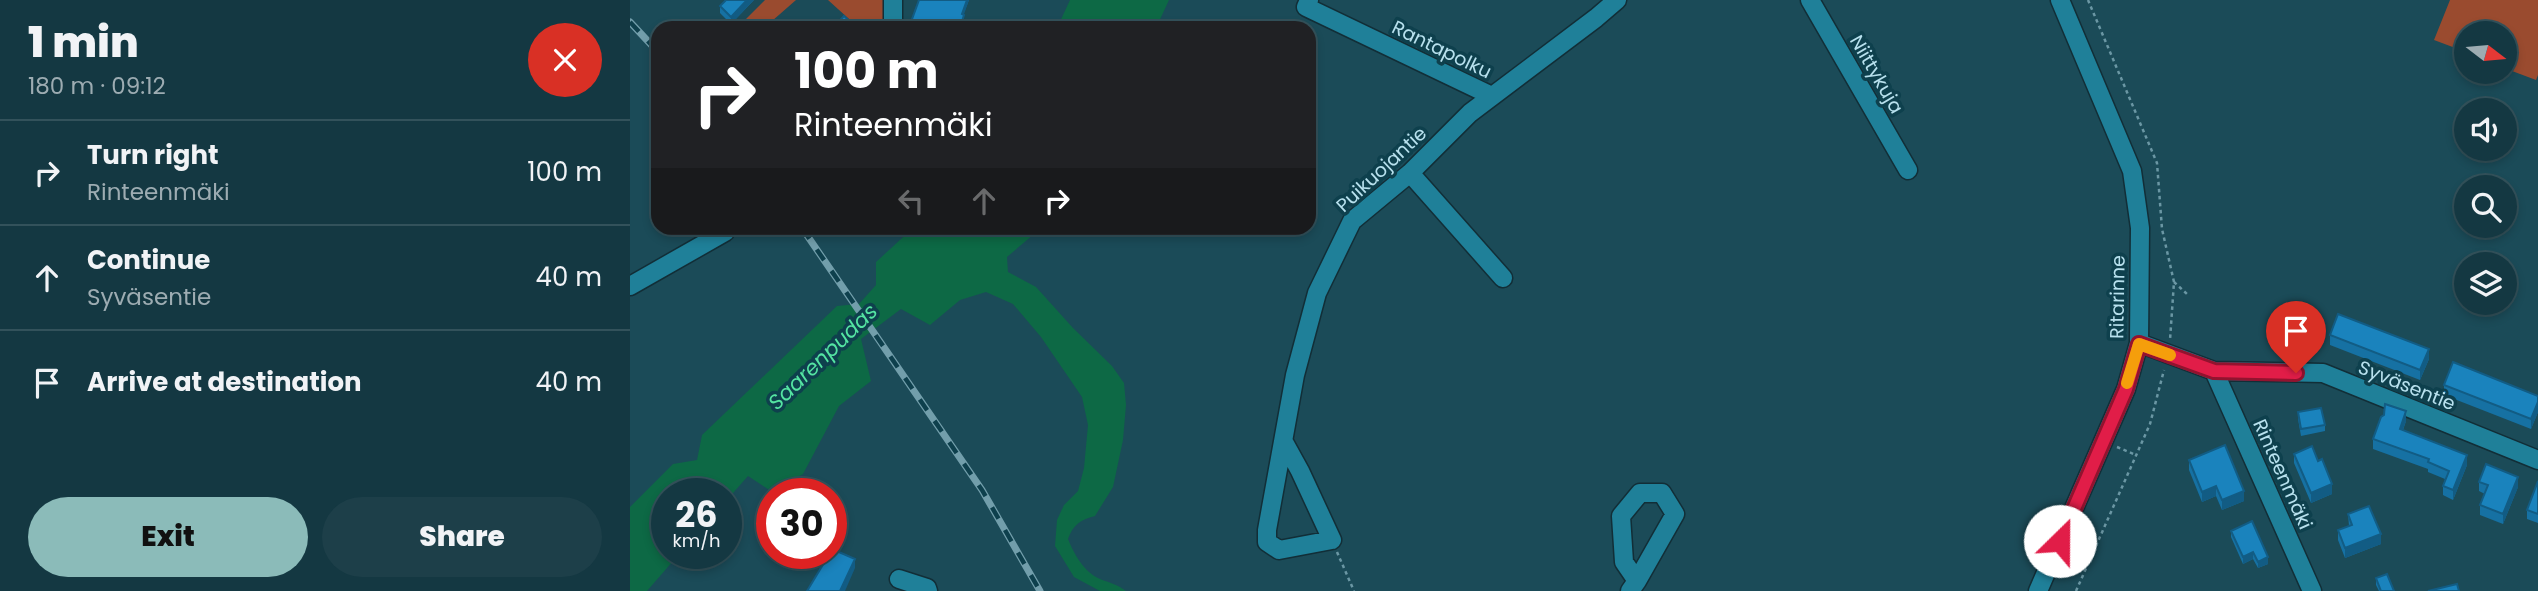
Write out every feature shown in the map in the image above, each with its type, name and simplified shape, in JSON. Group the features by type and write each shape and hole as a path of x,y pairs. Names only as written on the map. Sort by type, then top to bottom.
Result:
{"street":[{"path":"893,0 894,21"},
{"name":"Rantapolku","path":"1309,0 1306,7 1492,96"},
{"name":"Puikuojantie","path":"1332,540 1279,550 1267,542 1267,530 1295,375 1317,293 1352,221 1410,173 1470,113 1617,0"},
{"name":"Niittykuja","path":"1810,0 1908,170"},
{"name":"Ritarinne","path":"2038,591 2126,389 2139,344 2140,228 2132,171 2060,0"},
{"path":"1410,173 1503,278"},
{"path":"630,286 720,235"},
{"path":"2139,344 2214,371"},
{"name":"Syväsentie","path":"2214,371 2323,373 2538,460"},
{"name":"Rinteenmäki","path":"2214,371 2312,591"},
{"path":"1284,442 1332,540"},
{"path":"1640,493 1662,493 1675,514 1633,586 1623,562 1621,516 1640,493"},
{"path":"899,579 927,588 928,591"}],"path":[{"path":"2174,282 2187,294"},
{"path":"2076,591 2150,424 2169,354"},
{"path":"2103,441 2136,455"},
{"path":"1332,540 1354,591"}],"shaded area":[{"path":"765,0 796,0 772,21 744,21"},
{"path":"828,0 885,0 886,21 851,21"},
{"path":"2450,0 2538,0 2536,80 2517,73 2517,21 2454,21 2454,48 2434,40"}],"water":[{"path":"1070,0 1169,0 1159,21 1060,21"},
{"name":"Saarenpudas","path":"905,235 1033,235 1007,257 1008,272 1036,287 1112,366 1124,383 1126,405 1123,440 1113,487 1095,516 1078,524 1068,539 1089,572 1126,591 1100,591 1074,577 1055,546 1057,520 1064,505 1078,491 1084,468 1088,425 1082,397 1041,337 1013,304 986,292 960,300 930,325 901,309 861,339 871,381 839,406 803,474 795,478 756,478 756,481 748,476 742,483 742,478 659,478 673,464 697,460 702,435 837,306 859,304 876,285 876,262"},
{"path":"651,486 651,569 666,569 647,591 630,591 630,507"}],"building":[{"path":"726,0 747,0 731,17 720,6"},
{"path":"919,0 967,0 962,21 911,21"},
{"path":"2338,314 2429,349 2420,370 2330,335"},
{"path":"2453,362 2538,396 2531,419 2444,385"},
{"path":"2385,404 2406,411 2400,429 2467,455 2453,490 2443,486 2449,471 2428,462 2429,459 2373,439 2384,415"},
{"path":"2321,408 2325,425 2301,429 2298,412"},
{"path":"2225,445 2244,491 2222,500 2216,486 2202,492 2189,460"},
{"path":"2312,446 2318,461 2322,459 2332,484 2311,493 2294,454"},
{"path":"2486,464 2518,477 2503,514 2480,505 2488,485 2479,482"},
{"path":"2538,481 2538,514 2527,510"},
{"path":"2369,506 2381,534 2345,548 2338,530 2352,525 2348,514"},
{"path":"2252,521 2268,557 2258,562 2253,552 2243,557 2231,531"},
{"path":"847,556 855,559 840,591 807,591 820,569 847,569"},
{"path":"2387,574 2394,591 2381,591 2376,578"},
{"path":"2457,584 2459,591 2428,591"}],"railway":[{"path":"630,22 651,44"},
{"path":"807,235 982,490 1040,591"}],"slow traffic":[{"path":"2127,383 2139,344 2170,355"}],"route":[{"path":"2060,541 2126,389 2139,344 2214,371 2296,373"}]}
